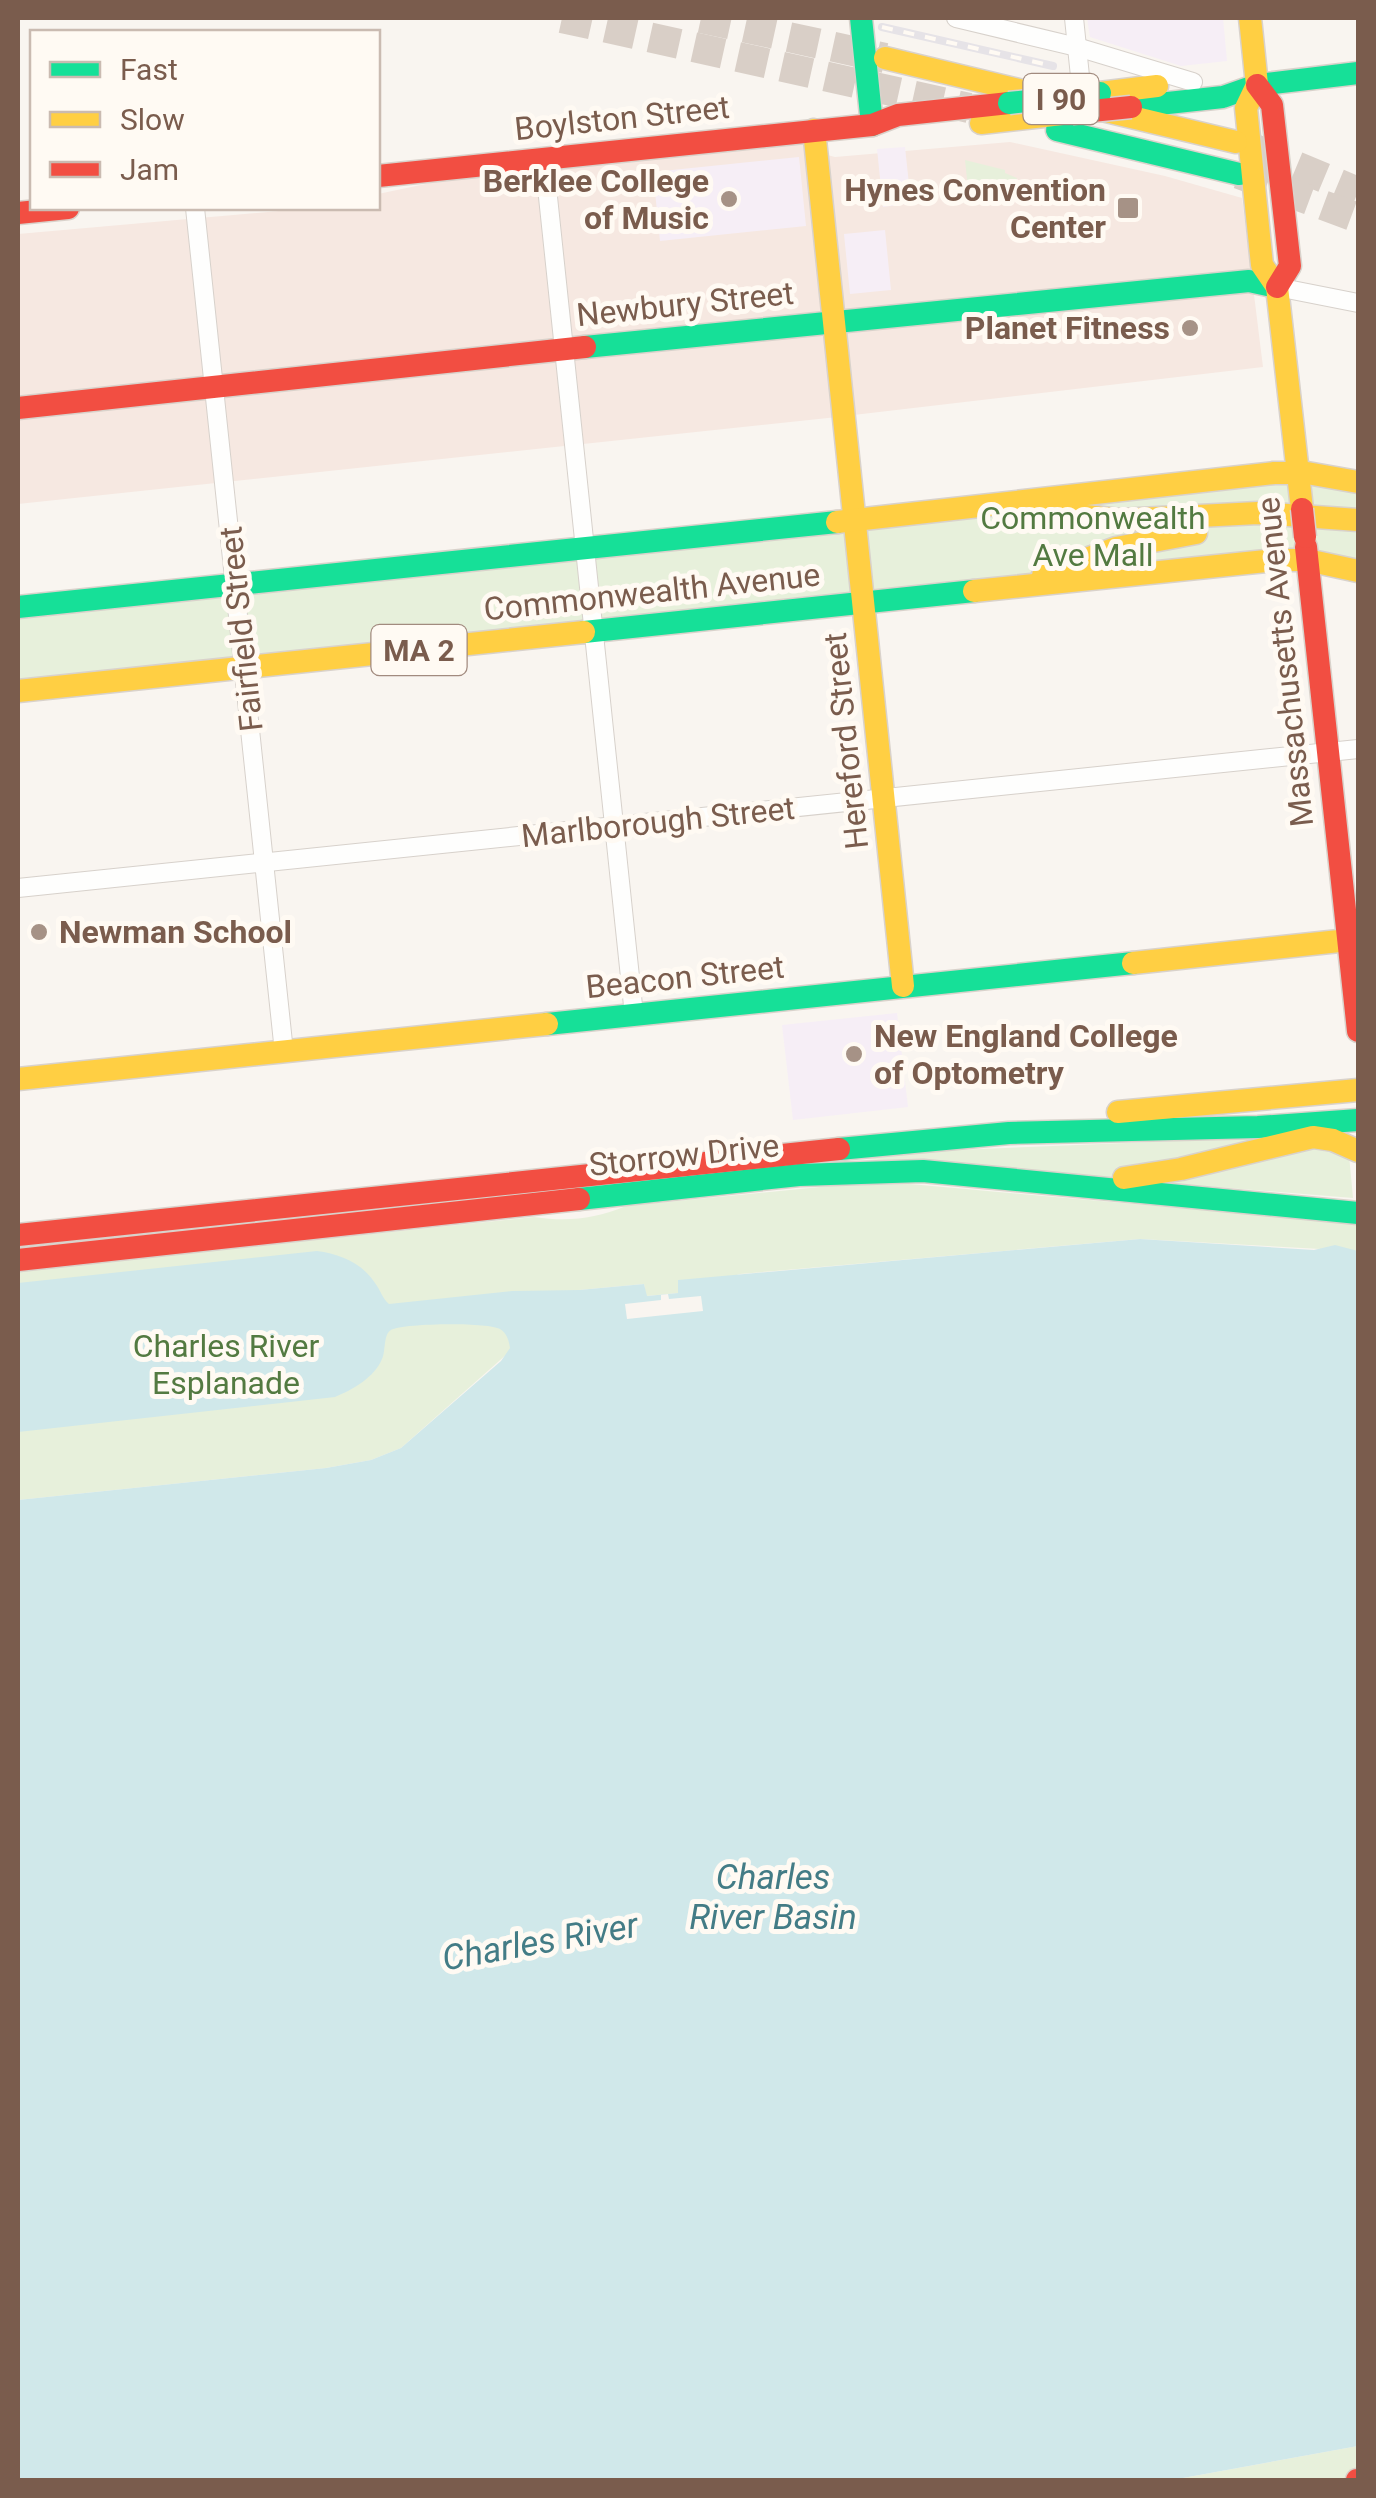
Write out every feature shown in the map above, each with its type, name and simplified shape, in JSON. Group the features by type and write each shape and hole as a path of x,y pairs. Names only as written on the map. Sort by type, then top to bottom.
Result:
{"main road":[{"path":"861,18 872,124"},
{"name":"Massachusetts Avenue","path":"1250,18 1256,85 1272,105 1290,266 1277,287 1327,752 1353,939 1358,1031"},
{"name":"I 90","path":"885,58 1236,142"},
{"name":"Boylston Street","path":"872,124 899,132 1060,122 1153,104 1223,96 1256,85 1358,73"},
{"name":"Boylston Street","path":"380,176 872,124 898,115 1090,90 1222,79 1256,85"},
{"name":"I 90","path":"1060,122 1239,174"},
{"name":"Hereford Street","path":"814,130 904,986"},
{"path":"18,213 48,210"},
{"name":"Newbury Street","path":"18,408 836,320 1249,282 1277,287"},
{"name":"Commonwealth Avenue","path":"18,607 1298,472 1358,482"},
{"name":"Commonwealth Avenue","path":"977,507 1119,520 1258,514 1358,520"},
{"name":"Commonwealth Avenue","path":"994,588 1116,548 1190,534 1264,528 1358,536"},
{"name":"Commonwealth Avenue","path":"18,691 1283,559 1306,549 1358,571"},
{"name":"Beacon Street","path":"18,1080 1353,939"},
{"path":"937,1138 1002,1124 1358,1090"},
{"name":"Storrow Drive","path":"18,1235 937,1138 1108,1129 1246,1130 1358,1120"},
{"path":"1076,1185 1159,1173 1313,1138 1328,1139 1358,1151"},
{"name":"Storrow Drive","path":"18,1260 823,1173 923,1172 1358,1214"}],"street":[{"path":"956,18 1077,47 1193,82"},
{"path":"1074,18 1077,47 1090,90"},
{"path":"544,159 634,1015"},
{"name":"Fairfield Street","path":"195,210 284,1052"},
{"name":"Newbury Street","path":"1277,287 1358,304"},
{"name":"Marlborough Street","path":"18,888 1358,749"}],"shaded area":[{"path":"1087,18 1223,18 1227,61 1181,66 1090,37"},
{"path":"814,130 816,152 835,157 1010,142 1165,176 1242,198 1263,367 828,418 18,504 18,234 289,210 380,210 380,194 544,159"},
{"path":"905,147 911,203 883,207 877,149"},
{"name":"Berklee College of Music","path":"799,157 806,226 660,241 653,172"},
{"path":"885,230 891,290 850,294 844,234"},
{"name":"New England College of Optometry","path":"897,1013 908,1107 793,1120 782,1025"}],"green space":[{"path":"965,160 1005,170 1017,178 1014,186 1020,188 1023,180 1032,184 1033,189 969,198"},
{"name":"Commonwealth Ave Mall","path":"1272,483 1358,490 1358,561 18,681 18,618"},
{"path":"1347,1134 1353,1198 866,1159 929,1151"},
{"name":"Charles River Esplanade","path":"910,1184 1358,1224 1358,1251 1140,1239 740,1274 679,1293 646,1296 644,1284 579,1290 401,1448 371,1460 18,1500 18,1271 534,1217 581,1218 626,1206 830,1186"},
{"path":"1358,2446 1358,2480 1172,2480"}],"water":[{"name":"Charles River Basin","path":"1140,1239 1314,1250 1335,1245 1358,1251 1358,2446 1172,2480 18,2480 18,1500 371,1460 401,1448 501,1361 510,1348 504,1333 492,1327 446,1324 399,1328 388,1332 382,1359 374,1372 335,1397 18,1432 18,1283 317,1251 357,1265 370,1276 389,1304 512,1291 644,1284 647,1296 678,1293 678,1280"}],"pier":[{"path":"668,1294 669,1299 701,1296 703,1311 627,1319 625,1304 661,1300 661,1295"}],"tunnel":[{"path":"562,18 969,108"},
{"path":"701,18 885,58"},
{"path":"1255,149 1358,192"},
{"path":"1239,174 1358,218"}],"railway":[{"path":"882,27 1053,66"}],"traffic: fast":[{"path":"861,18 872,125"},
{"path":"1131,107 1223,97 1257,85 1358,73"},
{"path":"1009,103 1100,93"},
{"path":"1057,130 1239,174"},
{"path":"585,347 1249,281 1277,287"},
{"path":"18,607 837,522"},
{"path":"584,632 974,591"},
{"path":"547,1024 1133,963"},
{"path":"839,1149 1009,1133 1258,1127 1358,1120"},
{"path":"579,1199 799,1175 923,1171 1358,1213"}],"traffic: slow":[{"path":"1250,18 1257,85 1246,108 1262,265 1277,287 1302,509"},
{"path":"885,58 1236,142"},
{"path":"1100,93 1157,86"},
{"path":"981,123 1062,114"},
{"path":"814,130 903,986"},
{"path":"837,522 1274,473 1307,473 1358,482"},
{"path":"1035,510 1119,520 1258,513 1358,520"},
{"path":"1043,575 1116,548 1196,533"},
{"path":"974,591 1276,560 1307,560 1358,571"},
{"path":"18,691 584,632"},
{"path":"1133,963 1358,939"},
{"path":"18,1079 547,1024"},
{"path":"1118,1112 1358,1090"},
{"path":"1124,1178 1181,1169 1313,1137 1333,1140 1358,1151"}],"traffic: jam":[{"path":"1257,85 1272,105 1290,266 1277,287"},
{"path":"380,176 872,125 898,115 1009,103"},
{"path":"1072,113 1131,107"},
{"path":"18,213 48,210"},
{"path":"18,408 585,347"},
{"path":"1302,509 1305,537"},
{"path":"1306,547 1358,1031"},
{"path":"18,1235 839,1149"},
{"path":"18,1260 579,1199"}],"place":[{"name":"Berklee College of Music","path":"729,199"},
{"name":"Hynes Convention Center","path":"1128,208"},
{"name":"Planet Fitness","path":"1190,328"},
{"name":"Newman School","path":"39,932"},
{"name":"New England College of Optometry","path":"854,1054"}],"water label":[{"name":"Charles River","path":"540,1942"}]}
